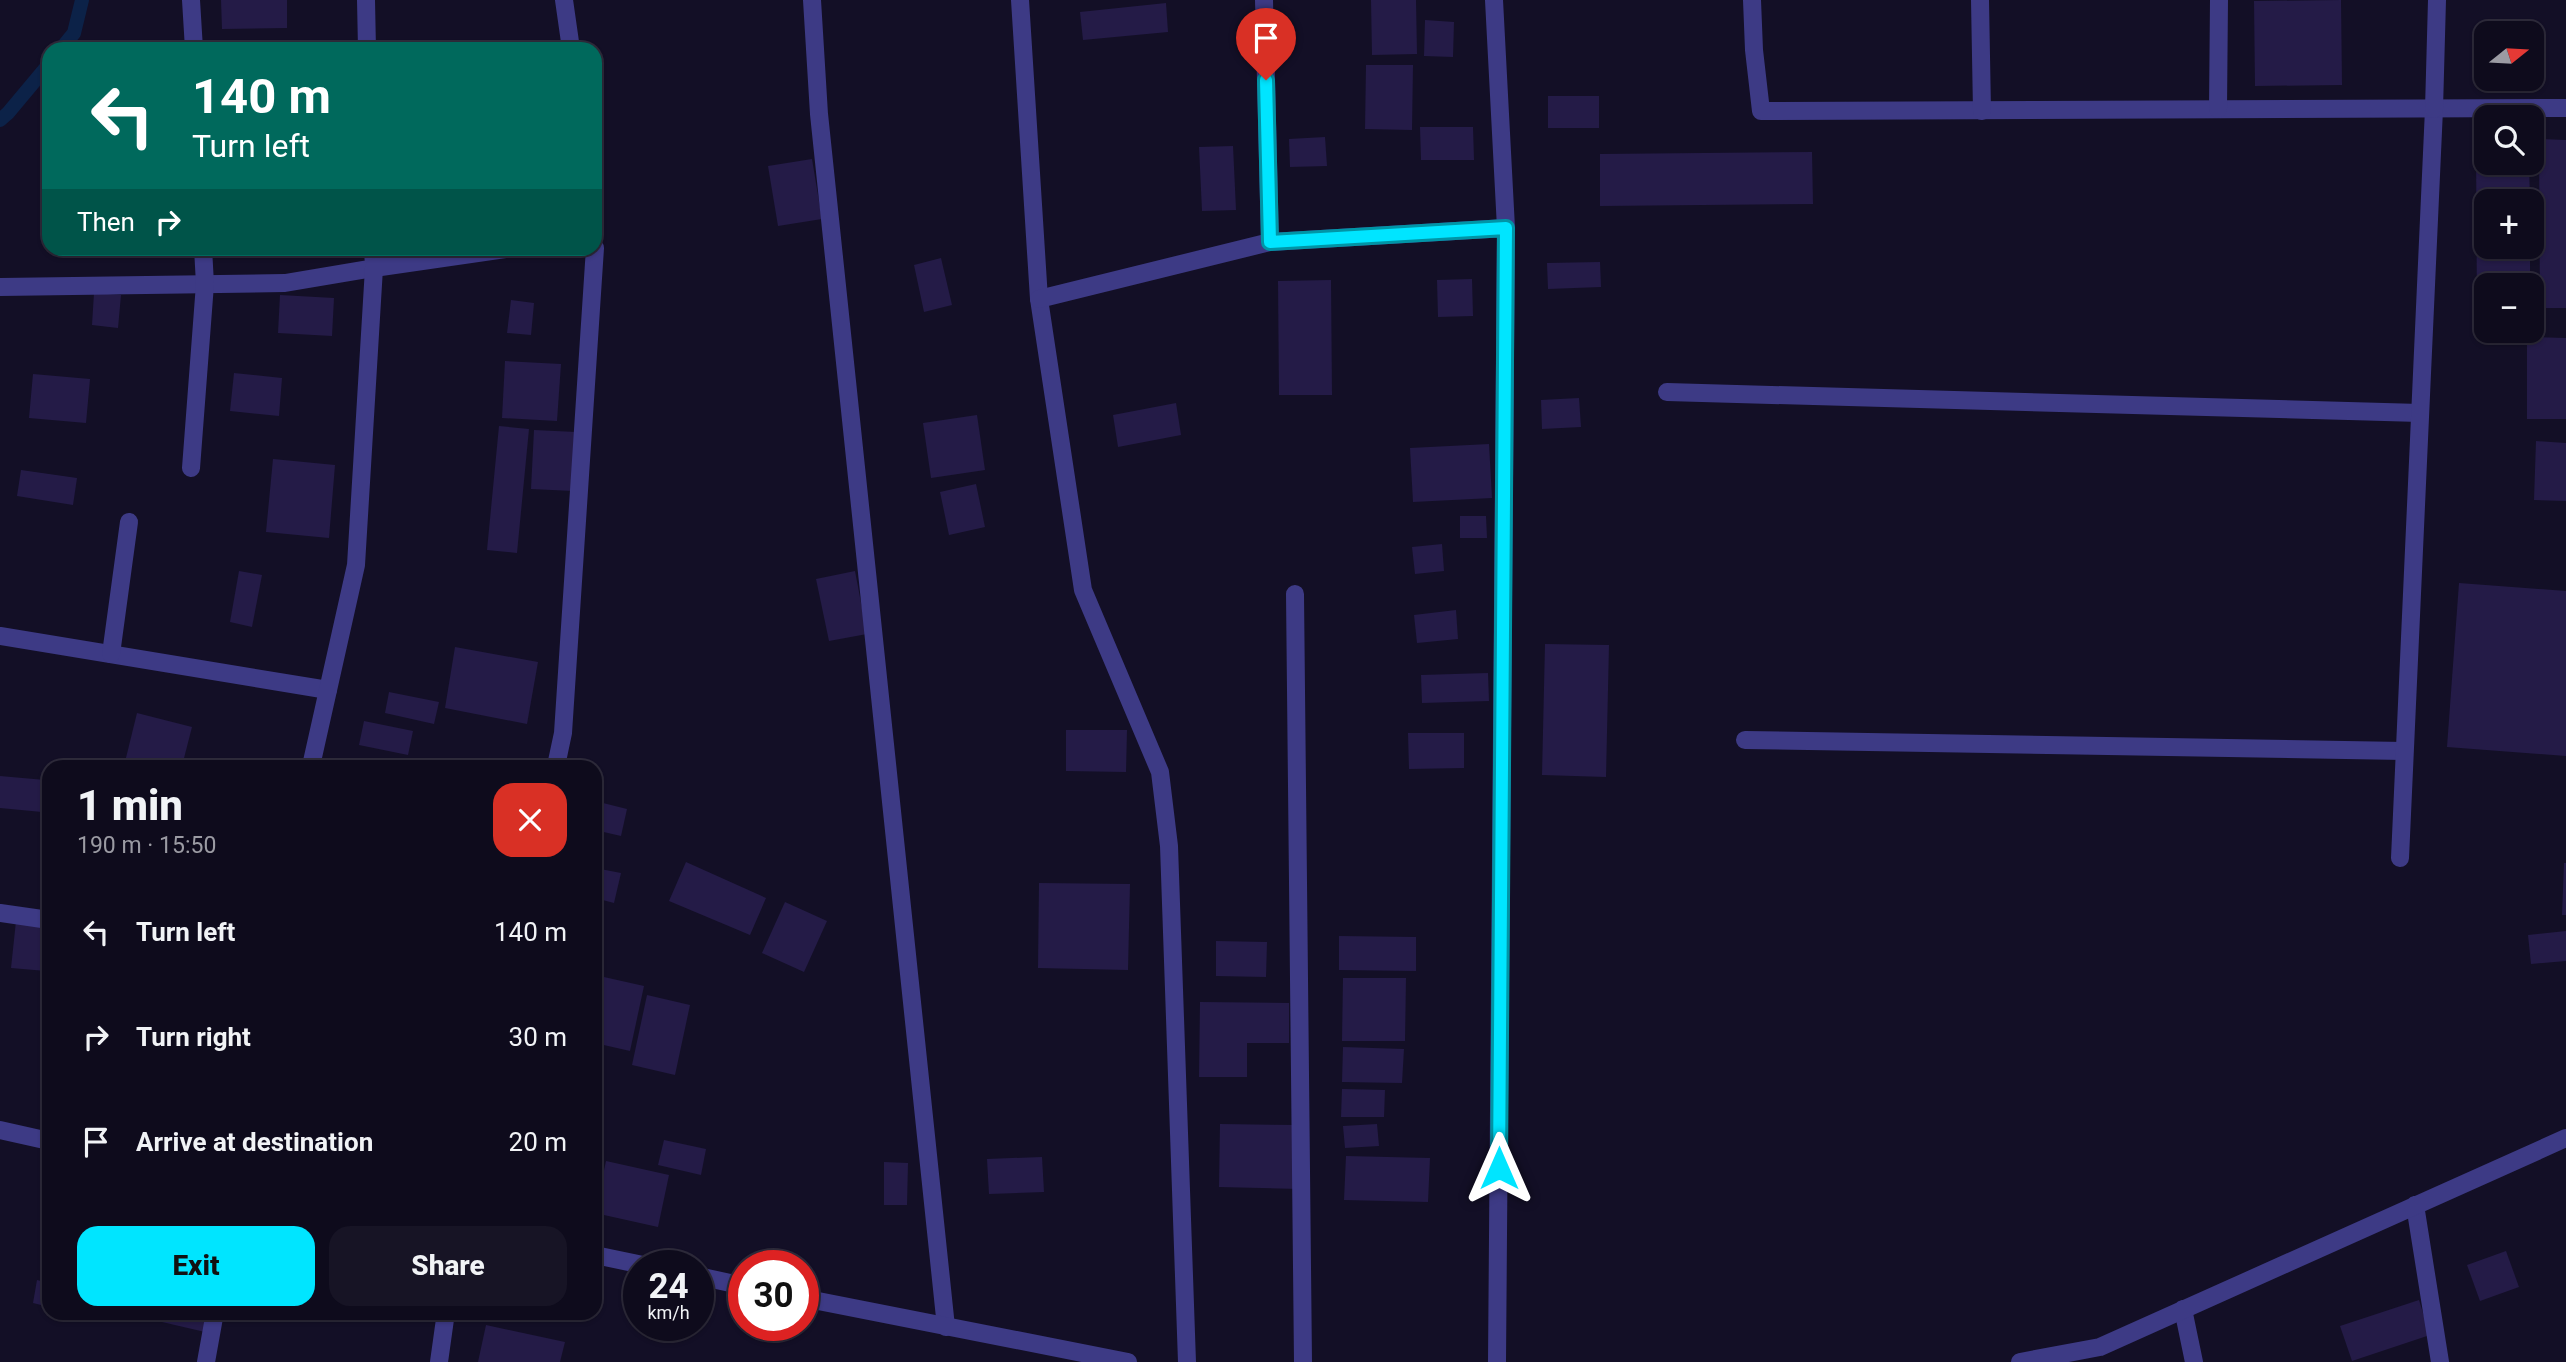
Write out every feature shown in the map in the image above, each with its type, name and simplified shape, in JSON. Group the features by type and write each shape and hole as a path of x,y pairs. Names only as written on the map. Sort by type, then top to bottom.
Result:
{"street":[{"path":"191,0 194,42"},
{"path":"366,0 367,42"},
{"path":"564,0 570,42"},
{"path":"812,0 819,114 946,1327"},
{"path":"1020,0 1039,299 1083,590 1160,772 1169,846 1187,1362"},
{"path":"1264,0 1270,242"},
{"path":"1493,0 1506,228 1497,1362"},
{"path":"1752,0 1761,111 2566,108"},
{"path":"1980,0 1982,111"},
{"path":"2218,109 2219,0"},
{"path":"2400,858 2437,0"},
{"path":"1039,299 1270,242 1506,228"},
{"path":"191,468 205,284 204,256"},
{"path":"312,760 356,565 373,256"},
{"path":"0,287 285,283 457,256"},
{"path":"557,760 563,733 594,256"},
{"path":"1667,392 2420,413"},
{"path":"111,654 129,522"},
{"path":"1295,594 1303,1362"},
{"path":"0,635 328,690"},
{"path":"1745,740 2404,751"},
{"path":"0,913 42,919"},
{"path":"0,1130 42,1139"},
{"path":"2020,1362 2100,1347 2566,1138"},
{"path":"2415,1205 2440,1362"},
{"path":"602,1256 623,1261"},
{"path":"819,1301 1128,1362"},
{"path":"2183,1309 2194,1362"},
{"path":"206,1362 214,1320"},
{"path":"439,1362 445,1320"}],"building":[{"path":"221,0 287,0 287,28 222,29"},
{"path":"1371,0 1416,0 1417,54 1372,55"},
{"path":"2341,0 2342,85 2255,86 2254,1"},
{"path":"1166,3 1168,32 1083,40 1080,12"},
{"path":"1425,20 1454,22 1453,57 1424,56"},
{"path":"1366,65 1413,65 1412,130 1365,129"},
{"path":"1548,96 1599,96 1599,128 1548,128"},
{"path":"1420,127 1473,127 1474,160 1421,160"},
{"path":"1325,137 1327,166 1290,167 1289,139"},
{"path":"2544,139 2566,140 2566,308 2544,308 2544,273 2540,273 2540,259 2544,259 2544,189 2539,189 2539,175 2544,175"},
{"path":"1233,146 1236,210 1202,211 1199,147"},
{"path":"1812,152 1813,204 1600,206 1600,154"},
{"path":"812,159 822,219 778,226 768,166"},
{"path":"2476,175 2529,175 2530,189 2476,189"},
{"path":"941,258 952,305 924,312 914,265"},
{"path":"2477,259 2530,259 2530,273 2477,273"},
{"path":"1600,262 1601,287 1548,289 1547,263"},
{"path":"1472,279 1473,316 1438,317 1437,280"},
{"path":"1331,280 1332,395 1279,395 1278,281"},
{"path":"94,293 121,295 118,328 92,325"},
{"path":"280,295 334,298 332,336 278,333"},
{"path":"511,300 534,303 531,335 507,333"},
{"path":"2544,337 2566,338 2566,419 2527,419 2527,343 2544,343"},
{"path":"505,361 561,364 557,421 502,418"},
{"path":"234,373 282,378 279,416 230,411"},
{"path":"33,374 90,379 86,423 29,418"},
{"path":"1579,398 1581,427 1542,429 1541,400"},
{"path":"1176,403 1181,435 1118,447 1113,415"},
{"path":"977,415 985,470 931,478 923,423"},
{"path":"499,426 529,429 517,553 487,550"},
{"path":"534,430 576,432 573,491 531,489"},
{"path":"2536,441 2566,443 2566,501 2534,500"},
{"path":"1489,444 1492,498 1413,502 1410,448"},
{"path":"273,459 335,465 329,538 266,532"},
{"path":"21,470 77,478 73,505 17,496"},
{"path":"976,484 985,527 949,535 940,492"},
{"path":"1460,516 1486,516 1487,538 1460,538"},
{"path":"1442,544 1444,571 1415,574 1412,547"},
{"path":"239,571 262,575 252,627 230,622"},
{"path":"855,571 867,634 829,641 816,579"},
{"path":"2459,583 2566,591 2566,756 2447,747"},
{"path":"1456,610 1458,639 1417,643 1414,615"},
{"path":"1545,644 1609,645 1606,777 1542,775"},
{"path":"455,647 538,662 527,724 445,708"},
{"path":"1488,673 1489,701 1422,703 1421,675"},
{"path":"389,692 439,702 434,724 385,713"},
{"path":"137,713 192,727 184,760 125,760"},
{"path":"364,721 413,731 408,755 359,745"},
{"path":"1066,730 1127,730 1126,772 1066,771"},
{"path":"1408,733 1464,733 1464,768 1409,769"},
{"path":"0,776 42,780 42,812 0,808"},
{"path":"602,803 627,809 621,836 602,832"},
{"path":"686,862 766,898 750,935 669,901"},
{"path":"2564,863 2566,915 2562,915"},
{"path":"602,869 621,873 614,903 602,900"},
{"path":"1039,883 1130,884 1128,970 1038,968"},
{"path":"785,902 827,921 804,972 762,953"},
{"path":"16,921 42,924 42,971 11,968"},
{"path":"2566,931 2566,961 2531,964 2528,935"},
{"path":"1339,936 1416,937 1416,971 1339,970"},
{"path":"1216,941 1267,942 1266,977 1216,976"},
{"path":"602,977 644,986 630,1051 602,1045"},
{"path":"1343,978 1406,978 1405,1041 1342,1041"},
{"path":"647,995 690,1005 675,1075 632,1065"},
{"path":"1200,1002 1289,1003 1289,1043 1247,1043 1247,1077 1199,1077"},
{"path":"1343,1047 1404,1049 1402,1083 1342,1082"},
{"path":"1342,1089 1385,1090 1384,1117 1341,1117"},
{"path":"1220,1124 1300,1125 1299,1189 1219,1187"},
{"path":"1377,1124 1379,1146 1345,1148 1343,1126"},
{"path":"664,1140 706,1149 701,1175 658,1165"},
{"path":"1346,1156 1430,1158 1428,1202 1344,1200"},
{"path":"1042,1157 1044,1192 989,1194 987,1159"},
{"path":"606,1161 669,1175 658,1227 602,1215 602,1180"},
{"path":"884,1162 908,1163 907,1205 884,1205"},
{"path":"2506,1251 2519,1287 2480,1301 2467,1265"},
{"path":"37,1280 42,1281 42,1305 33,1303"},
{"path":"2419,1300 2430,1335 2352,1361 2340,1326"},
{"path":"162,1320 207,1320 205,1332"},
{"path":"486,1325 565,1342 560,1362 478,1362"}],"waterway":[{"path":"67,42 74,33 82,0"},
{"path":"0,120 42,72"}],"route":[{"path":"1266,80 1270,242 1506,228 1499,1168"}]}
